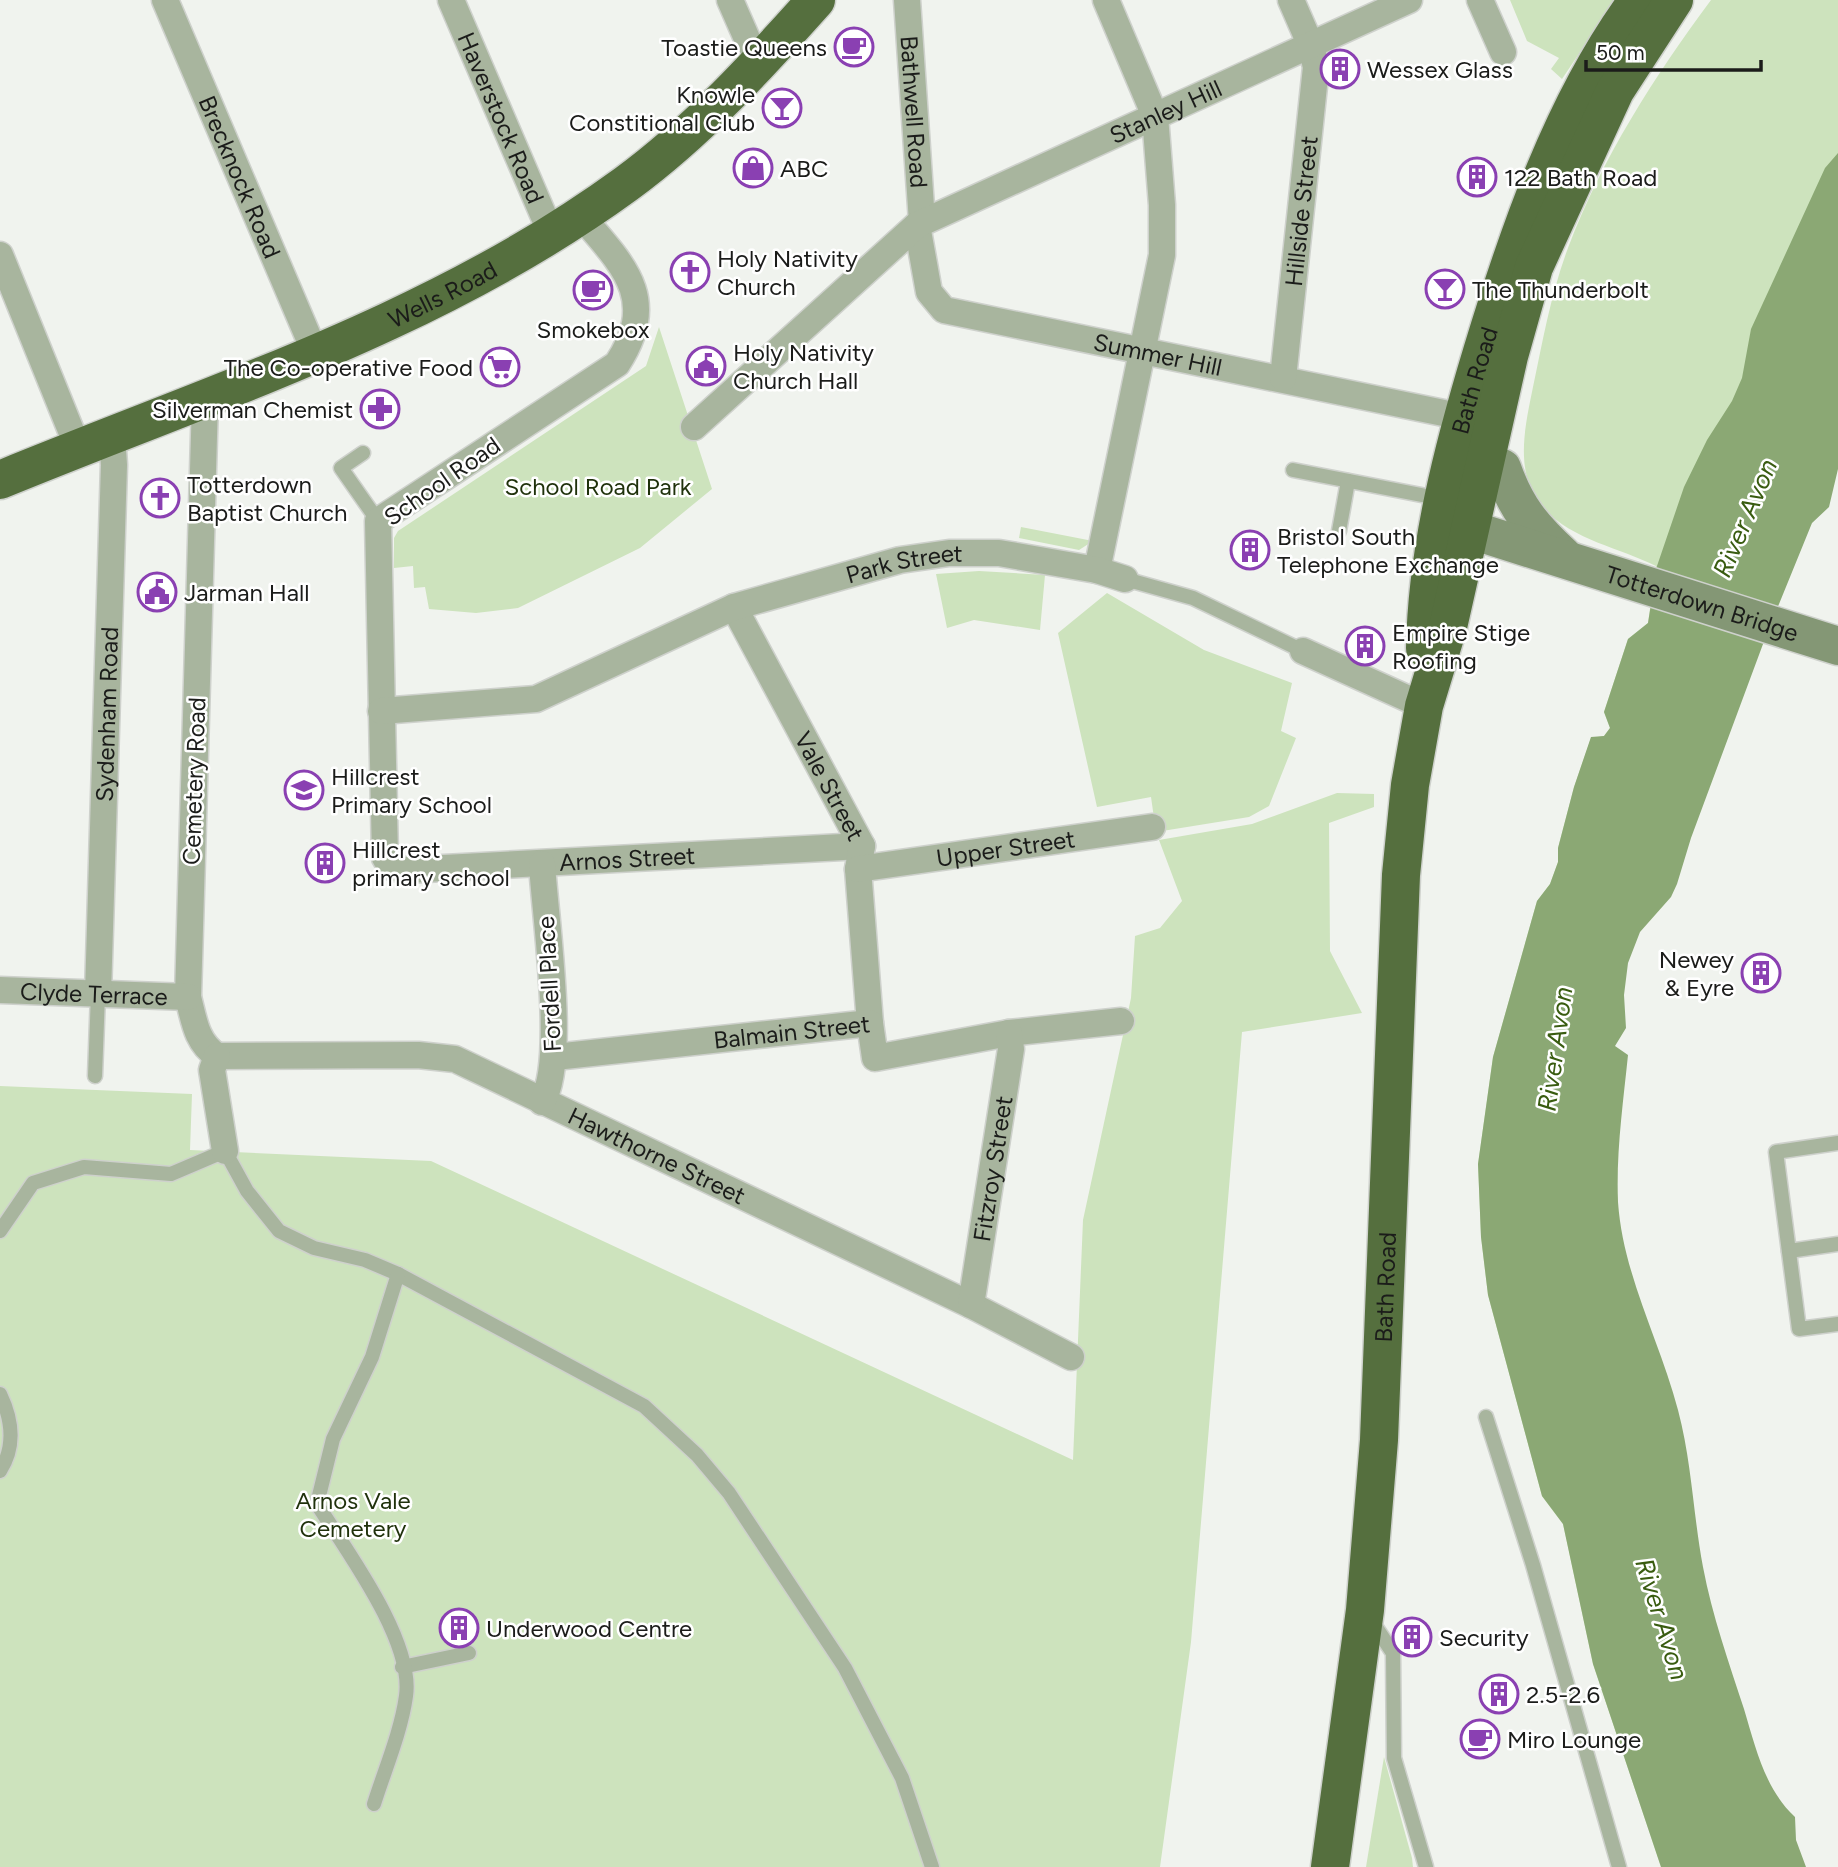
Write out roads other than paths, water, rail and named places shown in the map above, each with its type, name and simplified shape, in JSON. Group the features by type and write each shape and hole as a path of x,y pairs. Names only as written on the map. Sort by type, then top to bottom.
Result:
{"highway":[{"name":"Wells Road","path":"0,480 316,355 455,288 566,224 629,181 676,141 762,60 816,0"},
{"name":"Bath Road","path":"1452,516 1463,417 1522,226 1581,98 1638,0"},
{"name":"Bath Road","path":"1330,1867 1365,1610 1382,1380 1401,875 1410,785 1424,706 1426,614 1452,516 1509,356 1534,267 1615,90 1674,0"},
{"name":"Bath Road","path":"1503,468 1502,438 1534,267"}],"street":[{"name":"Brecknock Road","path":"165,0 316,355"},
{"name":"Haverstock Road","path":"451,0 566,224"},
{"path":"730,0 748,41 762,60"},
{"name":"Bathwell Road","path":"907,0 919,224"},
{"path":"1087,573 1163,255 1162,205 1154,116 1106,0"},
{"name":"Hillside Street","path":"1283,378 1316,67 1311,46 1291,0"},
{"name":"Stanley Hill","path":"694,427 919,224 1409,0"},
{"path":"1480,0 1503,52"},
{"name":"School Road","path":"393,868 385,858 378,521 617,363 632,341 636,314 634,287 619,260 566,224"},
{"name":"Summer Hill","path":"919,224 929,292 944,310 1463,417"},
{"name":"Sydenham Road","path":"0,255 95,442 114,465 98,994"},
{"name":"Cemetery Road","path":"205,401 188,986 197,1031 205,1048 217,1056"},
{"name":"Totterdown Bridge","path":"1503,468 1513,499 1535,530 1567,559"},
{"name":"Totterdown Bridge","path":"1452,516 1567,559 1831,644"},
{"name":"Park Street","path":"381,711 536,699 734,607 900,560 949,553 999,552 1125,579"},
{"name":"Vale Street","path":"734,607 860,857 870,1023"},
{"name":"Park Street","path":"1303,651 1424,706"},
{"name":"Upper Street","path":"860,857 1152,827"},
{"name":"Arnos Street","path":"393,868 860,857"},
{"name":"Fordell Place","path":"542,864 555,1057 549,1090 542,1102"},
{"name":"Clyde Terrace","path":"0,990 98,994 188,986"},
{"name":"Balmain Street","path":"555,1057 870,1023 874,1058 1009,1033 1121,1021"},
{"name":"Fitzroy Street","path":"971,1305 1009,1062 1009,1033"},
{"name":"Hawthorne Street","path":"217,1056 418,1055 455,1059 971,1305 1071,1357"},
{"path":"217,1056 212,1070 225,1151"}],"lane":[{"path":"363,453 341,468 378,521"},
{"path":"1293,470 1348,481 1452,516"},
{"path":"1339,531 1348,481"},
{"name":"Park Street","path":"1125,579 1193,598 1303,651"},
{"path":"95,1076 98,994"},
{"path":"1838,1143 1776,1152 1799,1329 1838,1324"},
{"path":"0,1231 33,1183 84,1167 171,1174 225,1151 247,1191 279,1231 314,1248 365,1260 398,1274 644,1406 696,1455 729,1493 845,1668 902,1778 932,1867"},
{"path":"1789,1251 1838,1244"},
{"path":"374,1804 407,1694 398,1640 317,1504 333,1439 372,1357 398,1274"},
{"path":"0,1394 8,1409 11,1431 9,1448 0,1471"},
{"path":"1486,1417 1536,1577 1619,1867"},
{"path":"1365,1610 1393,1653 1394,1758 1426,1866"},
{"path":"402,1667 470,1653"}],"water":[{"name":"River Avon","path":"1838,153 1838,469 1829,507 1812,523 1766,636 1691,838 1677,884 1671,897 1640,932 1628,963 1624,995 1626,1028 1615,1046 1628,1055 1618,1165 1618,1202 1627,1256 1678,1410 1703,1567 1716,1621 1763,1768 1776,1794 1795,1817 1796,1840 1806,1867 1661,1867 1593,1664 1563,1524 1542,1496 1488,1295 1481,1237 1478,1164 1493,1057 1537,901 1550,884 1558,862 1558,848 1574,787 1591,737 1604,736 1610,728 1604,712 1628,639 1648,623 1657,566 1684,487 1707,440 1732,401 1742,378 1751,329 1825,168"}],"place":[{"name":"Toastie Queens","path":"854,47"},
{"name":"Wessex Glass","path":"1340,69"},
{"name":"Knowle Constitional Club","path":"782,108"},
{"name":"ABC","path":"753,168"},
{"name":"122 Bath Road","path":"1477,177"},
{"name":"Holy Nativity Church","path":"690,272"},
{"name":"The Thunderbolt","path":"1445,289"},
{"name":"Smokebox","path":"593,290"},
{"name":"Holy Nativity Church Hall","path":"706,366"},
{"name":"The Co-operative Food","path":"500,367"},
{"name":"Silverman Chemist","path":"380,409"},
{"name":"Totterdown Baptist Church","path":"160,498"},
{"name":"Bristol South Telephone Exchange","path":"1250,550"},
{"name":"Jarman Hall","path":"157,592"},
{"name":"Empire Stige Roofing","path":"1365,646"},
{"name":"Hillcrest Primary School","path":"304,790"},
{"name":"Hillcrest primary school","path":"325,863"},
{"name":"Newey & Eyre","path":"1761,973"},
{"name":"Underwood Centre","path":"459,1628"},
{"name":"Security","path":"1412,1637"},
{"name":"2.5-2.6","path":"1499,1694"},
{"name":"Miro Lounge","path":"1480,1739"}],"park label":[{"name":"School Road Park","path":"598,486"},
{"name":"Arnos Vale Cemetery","path":"353,1514"}]}
